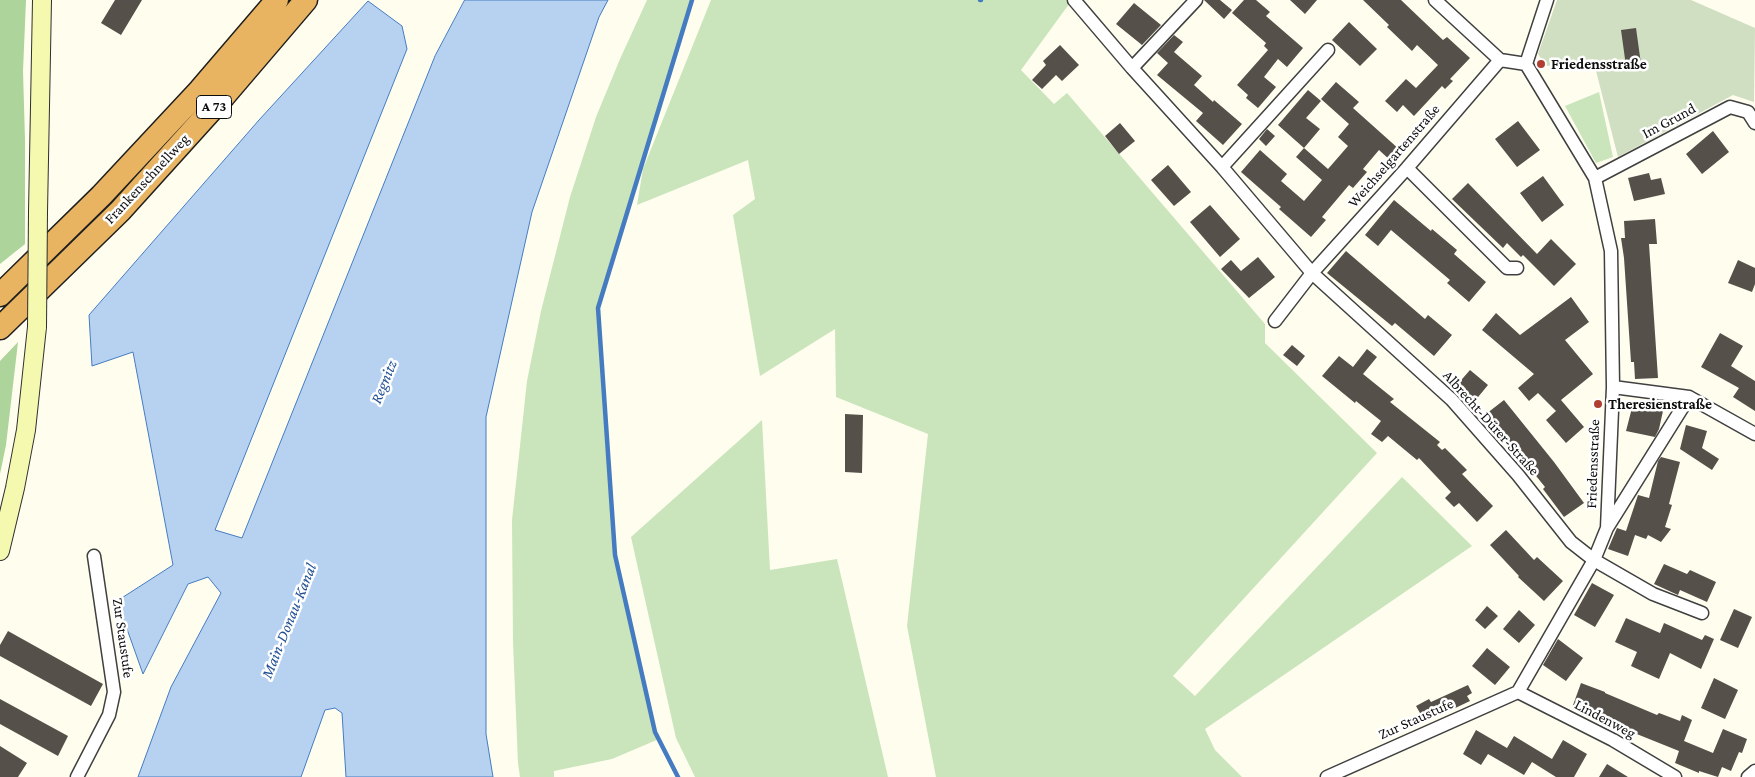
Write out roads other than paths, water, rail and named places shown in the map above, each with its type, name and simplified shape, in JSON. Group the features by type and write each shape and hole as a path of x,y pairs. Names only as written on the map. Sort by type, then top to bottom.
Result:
{"highway":[{"name":"Frankenschnellweg","path":"0,295 101,196 200,90 277,0"},
{"name":"Frankenschnellweg","path":"0,328 120,211 224,96 306,0"}],"main road":[{"path":"0,551 26,430 36,328 42,0"}],"street":[{"path":"1074,0 1132,68 1222,167 1312,273"},
{"path":"1132,68 1196,0"},
{"path":"1435,0 1500,60 1526,64 1547,0"},
{"path":"1222,167 1328,50"},
{"name":"Weichselgartenstraße","path":"1275,321 1312,273 1407,168 1500,60"},
{"name":"Friedensstraße","path":"1518,692 1594,560 1607,528 1613,387 1610,251 1595,178 1526,64"},
{"name":"Im Grund","path":"1595,178 1730,107 1748,112 1755,123"},
{"path":"1407,168 1506,268 1517,268"},
{"name":"Albrecht-Dürer-Straße","path":"1312,273 1452,400 1518,475 1571,542 1594,560"},
{"path":"1613,387 1689,397 1755,434"},
{"path":"1607,528 1689,397"},
{"name":"Zur Staustufe","path":"77,777 109,715 114,692 94,556"},
{"path":"1594,560 1653,594 1702,613"},
{"name":"Zur Staustufe","path":"1327,777 1518,692"},
{"name":"Lindenweg","path":"1518,692 1613,740 1675,777"},
{"path":"1748,777 1755,771"}],"water":[{"path":"465,0 608,0 599,17 532,212 486,417 486,734 493,777 346,777 342,713 335,708 325,710 301,777 138,777 171,687 221,593 208,577 188,584 143,674 117,601 173,565 133,352 92,366 89,315 259,120 368,1 402,26 407,49 215,530 242,538 435,56"}],"waterway":[{"path":"678,777 655,732 615,555 598,308 692,0"}],"place":[{"name":"Friedensstraße","path":"1541,64"},
{"name":"Theresienstraße","path":"1598,404"}],"water label":[{"name":"Regnitz","path":"384,382"},
{"name":"Main-Donau-Kanal","path":"289,621"}]}
